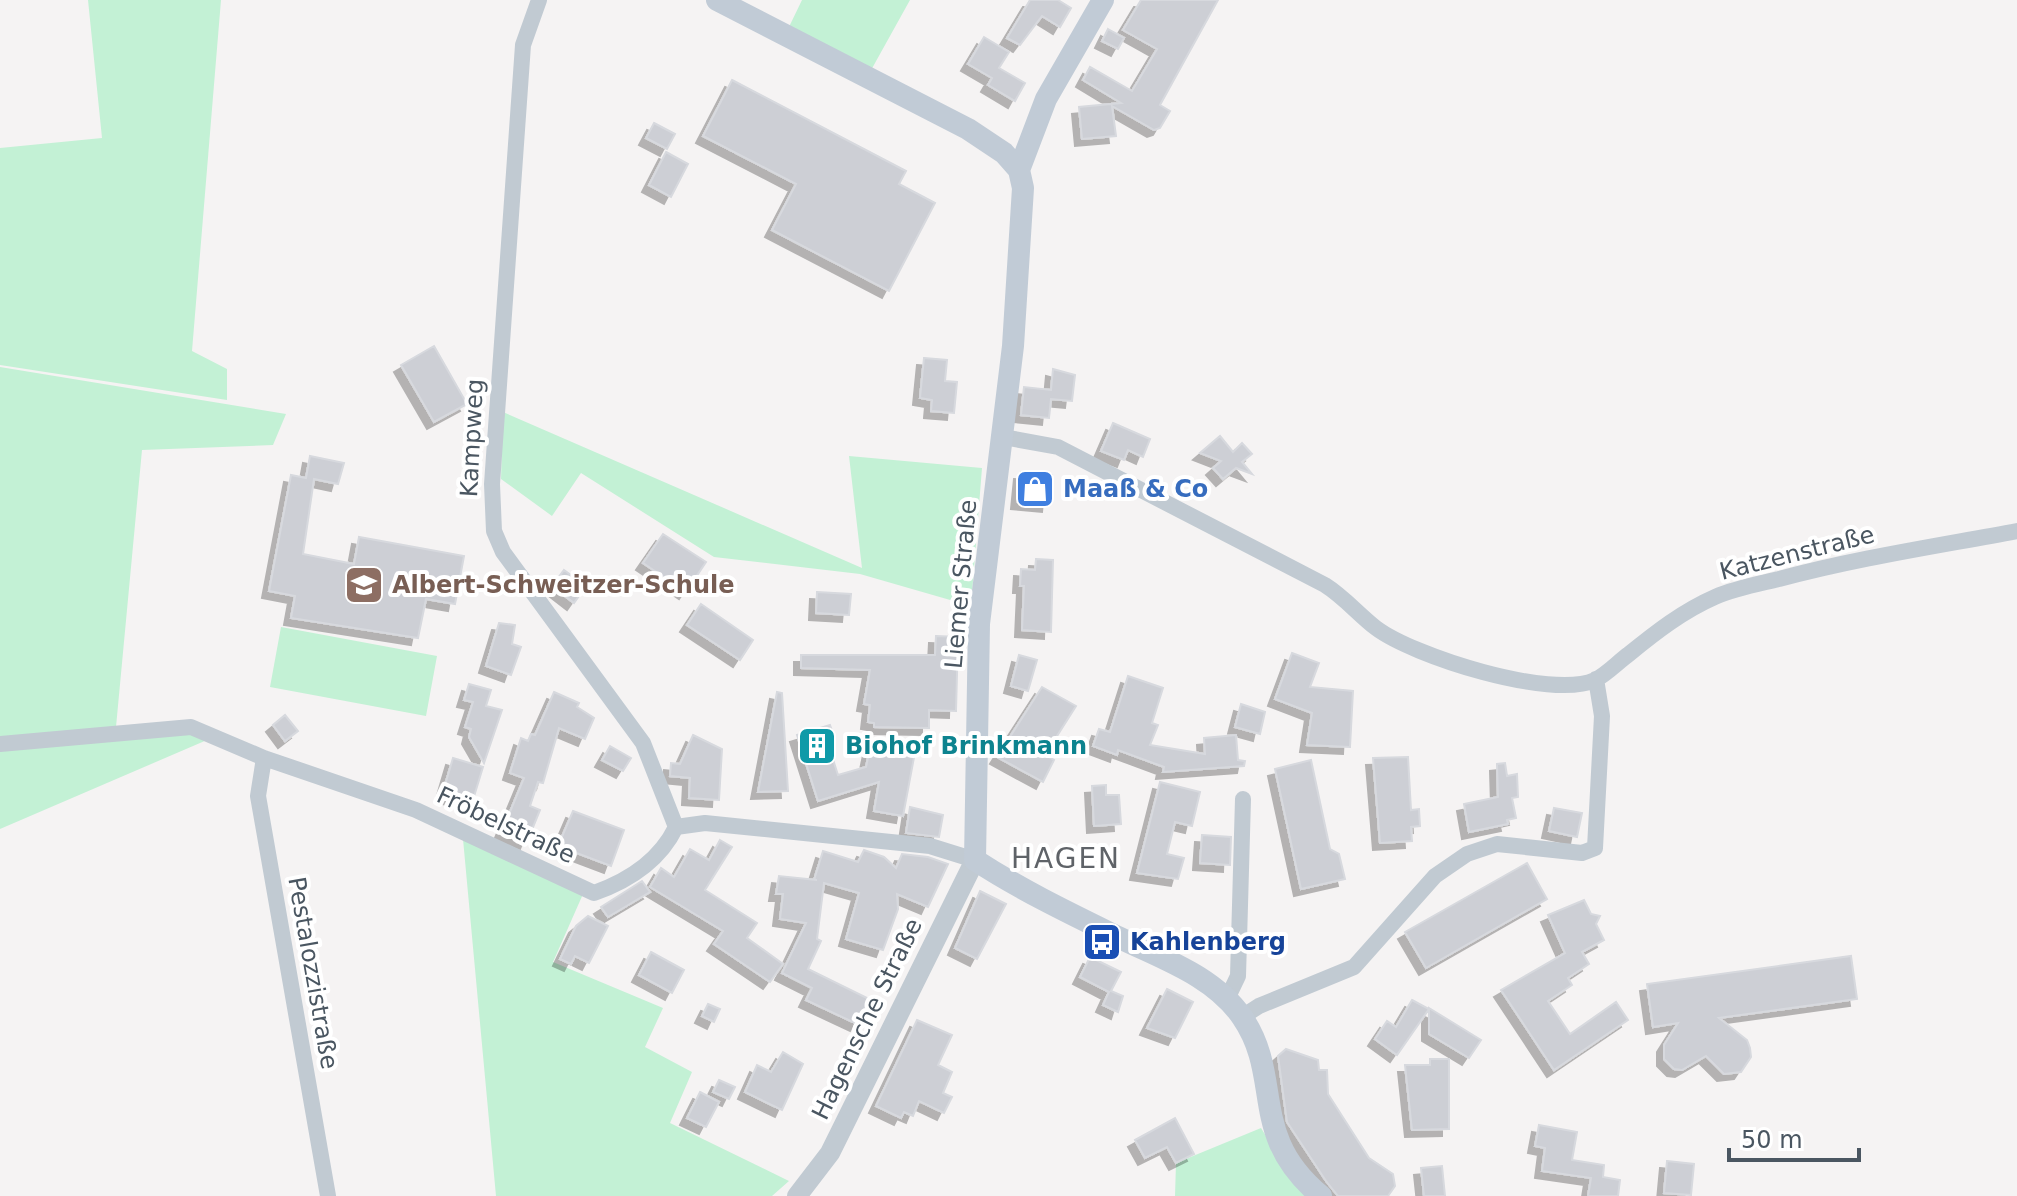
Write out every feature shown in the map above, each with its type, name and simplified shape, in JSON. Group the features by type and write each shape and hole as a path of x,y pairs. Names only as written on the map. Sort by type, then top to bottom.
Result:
{"main road":[{"path":"717,0 968,129 1004,153 1019,170 1046,99 1103,0"},
{"name":"Liemer Straße","path":"975,860 979,624 1003,437 1023,237 1023,188 1019,170"},
{"path":"975,860 1071,914 1194,975 1227,999 1242,1017 1258,1054 1279,1145 1291,1167 1321,1196"}],"street":[{"name":"Kampweg","path":"539,0 523,45 495,429 494,531 503,552 643,743 676,827"},
{"name":"Katzenstraße","path":"1003,437 1058,447 1325,585 1349,600 1376,628 1445,660 1519,682 1576,686 1596,679 1671,620 1716,597 1822,567 2017,531"},
{"path":"1242,1017 1259,1006 1354,967 1435,876 1467,854 1497,844 1582,853 1595,848 1602,716 1596,679"},
{"name":"Fröbelstraße","path":"0,744 191,727 264,758 416,810 594,893 619,884 666,848 676,827"},
{"name":"Pestalozzistraße","path":"264,758 258,796 328,1196"},
{"path":"1227,999 1238,976 1243,799"},
{"path":"676,827 705,823 930,846 975,860"},
{"name":"Hagensche Straße","path":"797,1196 830,1153 975,860"}],"green space":[{"path":"88,0 221,0 192,351 227,369 227,400 0,365 0,148 102,138"},
{"path":"802,0 910,0 870,72 788,29"},
{"path":"0,367 286,414 273,445 142,450 116,727 0,738"},
{"path":"503,412 862,568 849,456 982,468 971,606 860,574 714,557 581,473 552,516 501,479"},
{"path":"281,627 437,656 426,716 270,687"},
{"path":"188,733 207,740 0,829 0,750"},
{"path":"463,839 587,885 553,962 663,1008 645,1047 692,1072 670,1123 789,1181 772,1196 496,1196"},
{"path":"1261,1128 1288,1172 1317,1196 1175,1196 1176,1163"}],"building":[{"path":"1030,0 1058,0 1071,8 1060,27 1042,16 1020,45 1007,38"},
{"path":"1141,0 1218,0 1160,105 1170,111 1160,128 1154,130 1112,106 1116,136 1082,139 1079,107 1121,103 1083,80 1090,67 1132,91 1157,49 1123,30"},
{"path":"1108,29 1124,38 1118,49 1102,41"},
{"path":"984,37 1009,52 999,68 1025,83 1015,101 988,85 992,78 968,64"},
{"path":"732,80 906,171 899,184 935,203 889,291 772,230 796,184 703,136"},
{"path":"654,123 675,134 667,149 646,138"},
{"path":"666,152 688,164 671,197 649,185"},
{"path":"434,346 467,404 434,422 401,365"},
{"path":"924,358 947,360 945,381 957,382 954,413 931,411 932,400 920,398"},
{"path":"1053,369 1075,375 1072,401 1051,399 1049,418 1021,415 1024,387 1051,390"},
{"path":"1113,423 1150,439 1143,457 1128,450 1124,460 1101,451"},
{"path":"1220,436 1233,452 1242,443 1252,454 1242,462 1252,474 1236,468 1223,479 1213,468 1221,461 1200,453"},
{"path":"310,456 344,463 338,484 314,479 303,554 354,564 359,537 464,556 455,604 426,599 418,638 291,618 295,596 269,591 291,475 306,478"},
{"name":"Maaß & Co","path":"1021,472 1052,475 1049,505 1018,502"},
{"path":"663,534 706,562 686,592 643,563"},
{"path":"1036,559 1053,560 1051,632 1022,630 1024,586 1020,586 1021,569 1035,570"},
{"path":"564,570 586,586 574,603 552,586"},
{"path":"817,592 851,594 849,615 816,613"},
{"path":"701,604 753,640 740,660 687,625"},
{"path":"499,623 515,625 512,644 521,647 511,675 486,666"},
{"path":"936,636 958,637 956,711 929,710 929,728 874,727 874,723 868,722 870,705 864,704 870,670 801,668 801,655 935,655"},
{"path":"1292,653 1319,663 1310,687 1353,691 1350,747 1307,745 1312,713 1275,699"},
{"path":"1019,655 1037,660 1028,691 1011,686"},
{"path":"1128,676 1163,688 1152,723 1158,725 1150,745 1205,754 1204,738 1236,735 1238,760 1245,761 1244,766 1163,772 1164,767 1118,750 1117,755 1093,746 1099,729 1110,732"},
{"path":"469,684 491,690 486,706 502,710 484,763 469,737 471,729 465,727 473,702 464,700"},
{"path":"1042,687 1076,706 1045,755 1054,760 1043,782 997,757"},
{"path":"554,692 579,703 577,707 594,718 585,739 559,728 543,783 538,782 530,806 540,810 527,842 502,831 524,778 510,773 521,738 528,741 531,734 535,735"},
{"path":"777,692 782,693 788,791 758,792"},
{"path":"1241,704 1265,712 1260,734 1235,727"},
{"path":"285,715 298,731 285,741 273,725"},
{"path":"830,725 835,740 834,746 829,747 838,775 866,767 871,744 915,752 903,816 874,811 879,782 818,801 797,735"},
{"path":"693,735 722,749 719,800 689,798 690,778 670,776 671,763 680,764"},
{"path":"610,746 631,758 623,771 602,760"},
{"path":"1408,757 1411,810 1419,809 1420,826 1411,827 1412,841 1380,843 1373,758"},
{"path":"453,758 483,767 472,803 442,795"},
{"path":"1311,760 1330,849 1339,854 1345,879 1301,889 1275,769"},
{"path":"1505,763 1507,776 1517,774 1518,797 1512,798 1516,818 1507,820 1508,824 1469,832 1464,804 1498,797 1497,764"},
{"path":"1160,782 1200,792 1192,826 1175,822 1167,854 1184,858 1178,879 1137,873"},
{"path":"1106,785 1106,795 1119,795 1121,824 1094,826 1092,786"},
{"path":"910,807 943,815 939,837 906,833"},
{"path":"1554,808 1582,813 1577,837 1549,831"},
{"path":"573,811 624,830 611,866 558,846"},
{"path":"1202,835 1231,837 1230,865 1200,863"},
{"path":"720,840 732,847 705,890 757,923 747,938 783,964 770,982 714,944 723,931 650,887 661,868 674,877 690,849 709,860"},
{"path":"864,850 884,857 896,868 902,854 928,857 948,864 928,907 897,894 898,909 883,950 846,939 859,893 824,883 817,939 821,941 808,969 869,999 857,1024 806,1000 812,988 782,973 806,923 780,919 783,894 776,894 779,876 814,880 823,851 858,862"},
{"path":"1527,863 1547,899 1426,968 1405,932"},
{"path":"642,881 650,892 608,917 601,907"},
{"path":"980,891 1006,904 977,959 955,948"},
{"path":"1584,900 1591,914 1600,916 1596,924 1604,940 1582,952 1589,964 1568,978 1572,985 1548,1001 1570,1034 1616,1002 1628,1020 1554,1070 1501,990 1565,953 1548,915"},
{"path":"588,916 608,926 589,963 575,956 571,964 560,959 576,926"},
{"path":"651,952 684,970 672,993 639,975"},
{"path":"1851,956 1857,999 1719,1018 1747,1040 1751,1057 1741,1072 1724,1074 1706,1056 1682,1070 1674,1069 1664,1059 1664,1045 1678,1023 1653,1027 1647,984"},
{"path":"1090,957 1121,972 1111,991 1123,996 1118,1012 1103,1005 1109,992 1080,977"},
{"path":"1167,989 1193,1002 1175,1038 1147,1028"},
{"path":"1412,1000 1429,1009 1397,1055 1375,1039 1387,1021 1396,1027"},
{"path":"708,1004 720,1009 714,1022 702,1016"},
{"path":"1429,1008 1481,1040 1469,1058 1429,1034"},
{"path":"917,1020 952,1035 938,1065 952,1072 943,1093 952,1097 944,1113 919,1101 913,1116 904,1112 901,1118 876,1106"},
{"path":"1286,1049 1318,1060 1319,1070 1327,1070 1328,1094 1369,1158 1393,1174 1395,1186 1388,1196 1338,1196 1326,1181 1287,1122 1278,1056"},
{"path":"783,1052 803,1064 782,1110 745,1092 757,1065 771,1072"},
{"path":"1430,1059 1449,1059 1449,1129 1412,1130 1405,1065 1430,1065"},
{"path":"719,1080 735,1087 729,1099 713,1092"},
{"path":"700,1092 719,1102 706,1127 687,1118"},
{"path":"1175,1118 1194,1154 1176,1163 1167,1147 1145,1158 1135,1140"},
{"path":"1539,1125 1577,1132 1572,1160 1604,1165 1603,1177 1620,1180 1618,1196 1588,1196 1591,1178 1542,1171 1545,1148 1535,1146"},
{"path":"1667,1161 1694,1164 1691,1195 1664,1193"},
{"path":"1442,1166 1445,1196 1424,1196 1421,1168"}],"place":[{"name":"Maaß & Co","path":"1035,489"},
{"name":"Albert-Schweitzer-Schule","path":"364,585"},
{"name":"Biohof Brinkmann","path":"817,746"},
{"name":"Kahlenberg","path":"1102,942"}],"district":[{"name":"HAGEN","path":"1066,858"}]}
